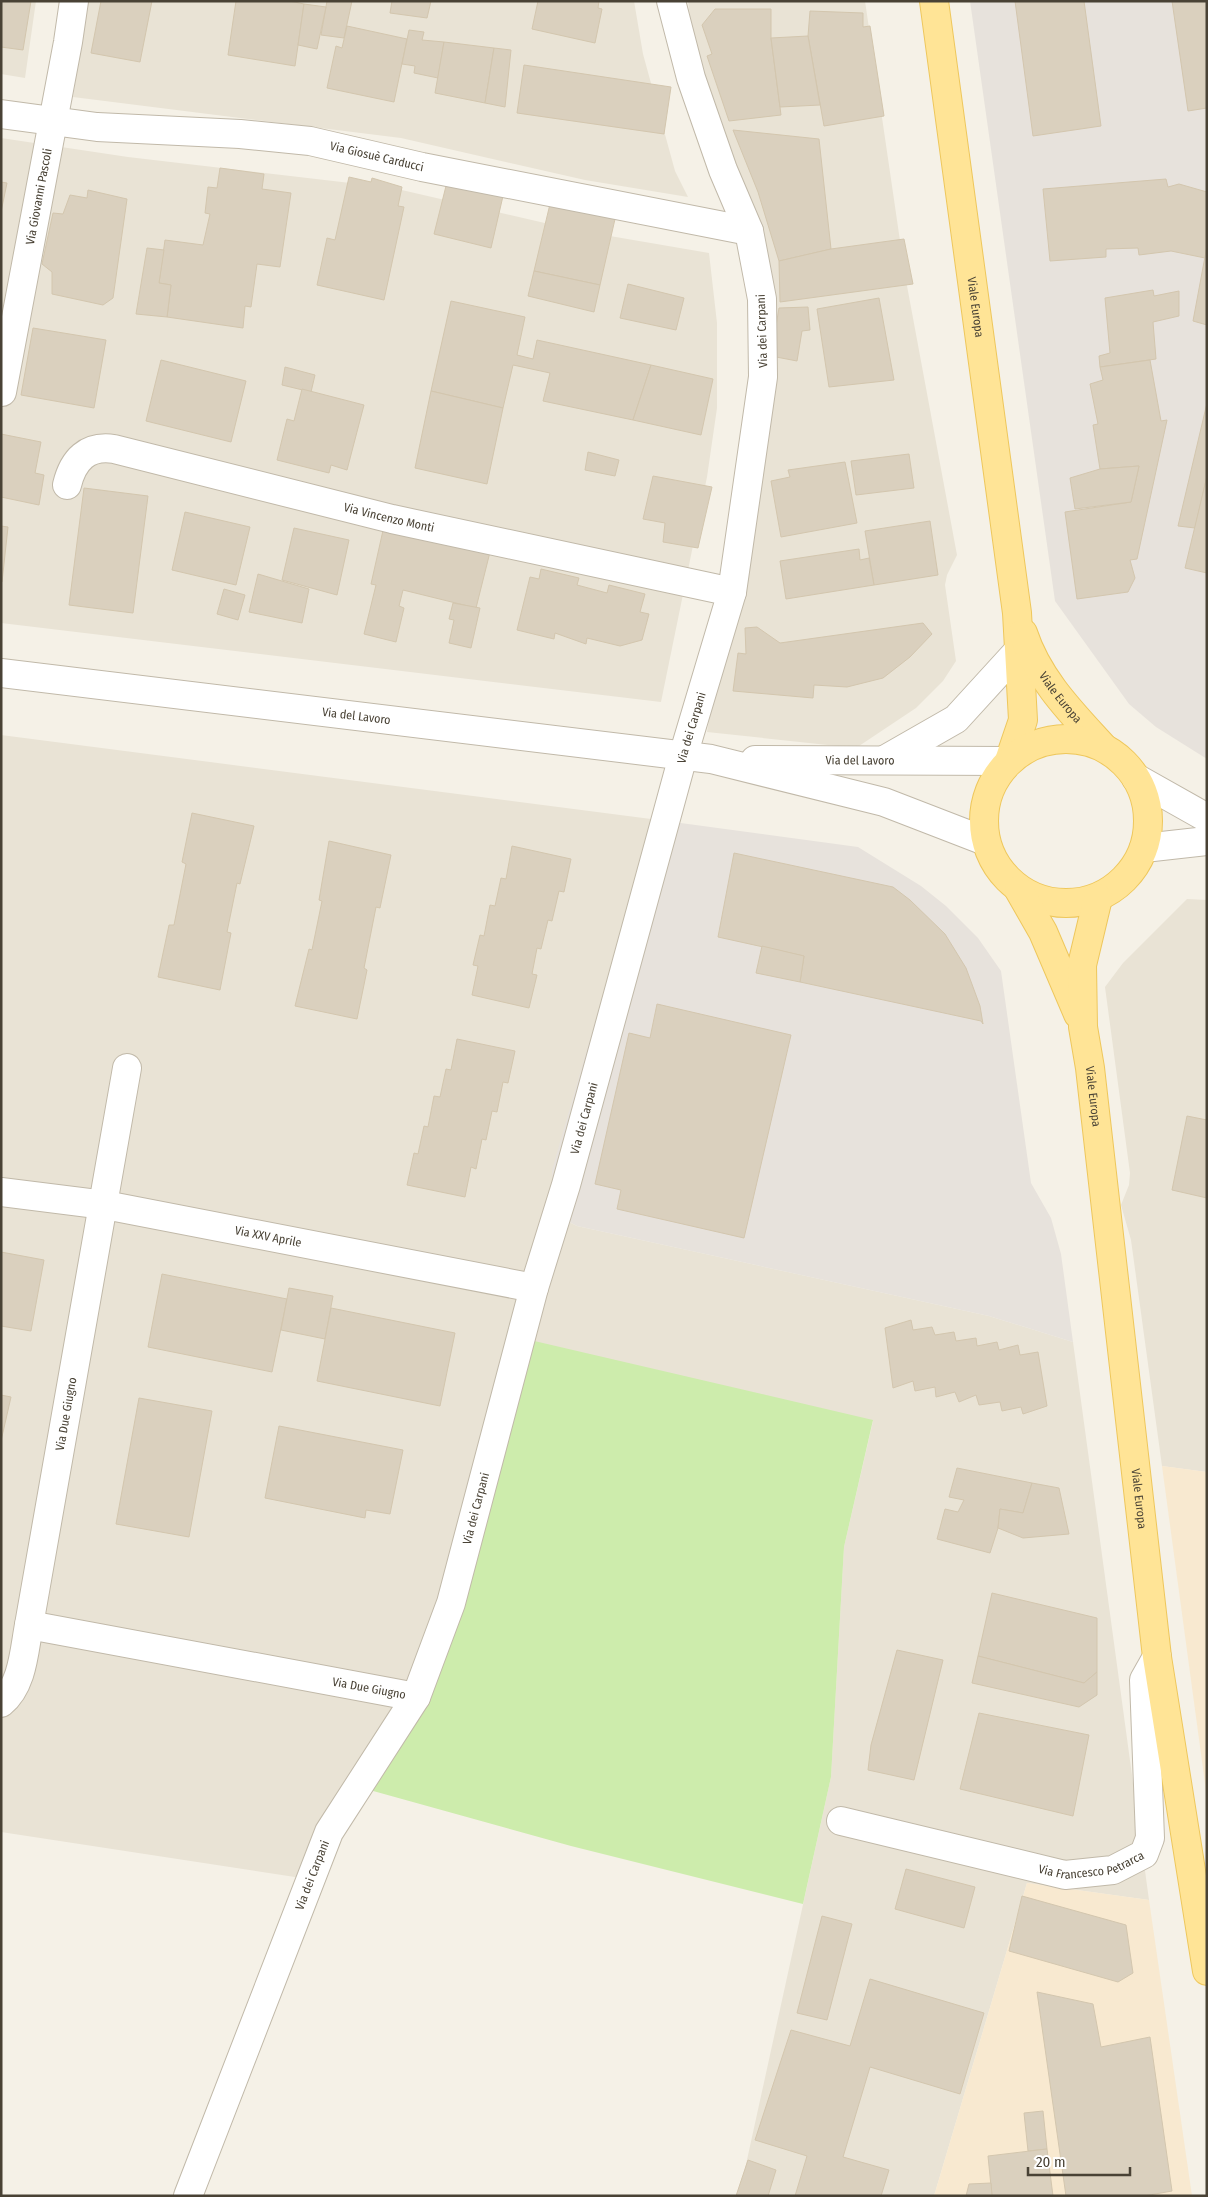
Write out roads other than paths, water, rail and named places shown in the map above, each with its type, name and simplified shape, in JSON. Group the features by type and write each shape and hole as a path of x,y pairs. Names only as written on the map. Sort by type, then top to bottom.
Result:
{"main road":[{"name":"Viale Europa","path":"934,1 1017,612 1023,720 1009,761"},
{"name":"Viale Europa","path":"1017,612 1027,644 1046,682 1056,696 1103,747"},
{"path":"1054,739 1078,739 1103,747 1121,760 1136,778 1146,800 1148,824 1144,848 1133,869 1123,880 1098,898 1071,904 1044,901 1019,890 998,868 986,842 983,820 986,798 995,778 1009,761 1030,747 1054,739"},
{"name":"Viale Europa","path":"1019,890 1043,932 1083,1026"},
{"name":"Viale Europa","path":"1098,898 1082,965 1083,1026 1090,1068 1157,1657 1207,1971"}],"street":[{"name":"Via Giovanni Pascoli","path":"2,392 68,42 74,1"},
{"name":"Via dei Carpani","path":"188,2196 330,1832 416,1697 451,1603 534,1288 566,1185 683,756 732,592 763,377 762,299 749,230 723,170 691,78 671,1"},
{"name":"Via Giosuè Carducci","path":"1,114 97,127 240,134 310,141 422,167 749,230"},
{"name":"Via Vincenzo Monti","path":"67,485 74,465 87,452 104,447 392,519 732,592"},
{"path":"883,760 956,719 1019,650"},
{"name":"Via del Lavoro","path":"1,673 712,760 884,802 986,842"},
{"name":"Via del Lavoro","path":"712,760 1009,761"},
{"path":"1136,778 1207,818"},
{"path":"1144,848 1207,841"},
{"name":"Via Due Giugno","path":"1,1703 10,1695 18,1677 29,1625 105,1205 127,1068"},
{"name":"Via XXV Aprile","path":"1,1192 105,1205 534,1288"},
{"name":"Via Due Giugno","path":"29,1625 416,1697"},
{"name":"Via Francesco Petrarca","path":"841,1821 1065,1875 1113,1870 1144,1854 1150,1838 1144,1680 1157,1657"}]}
